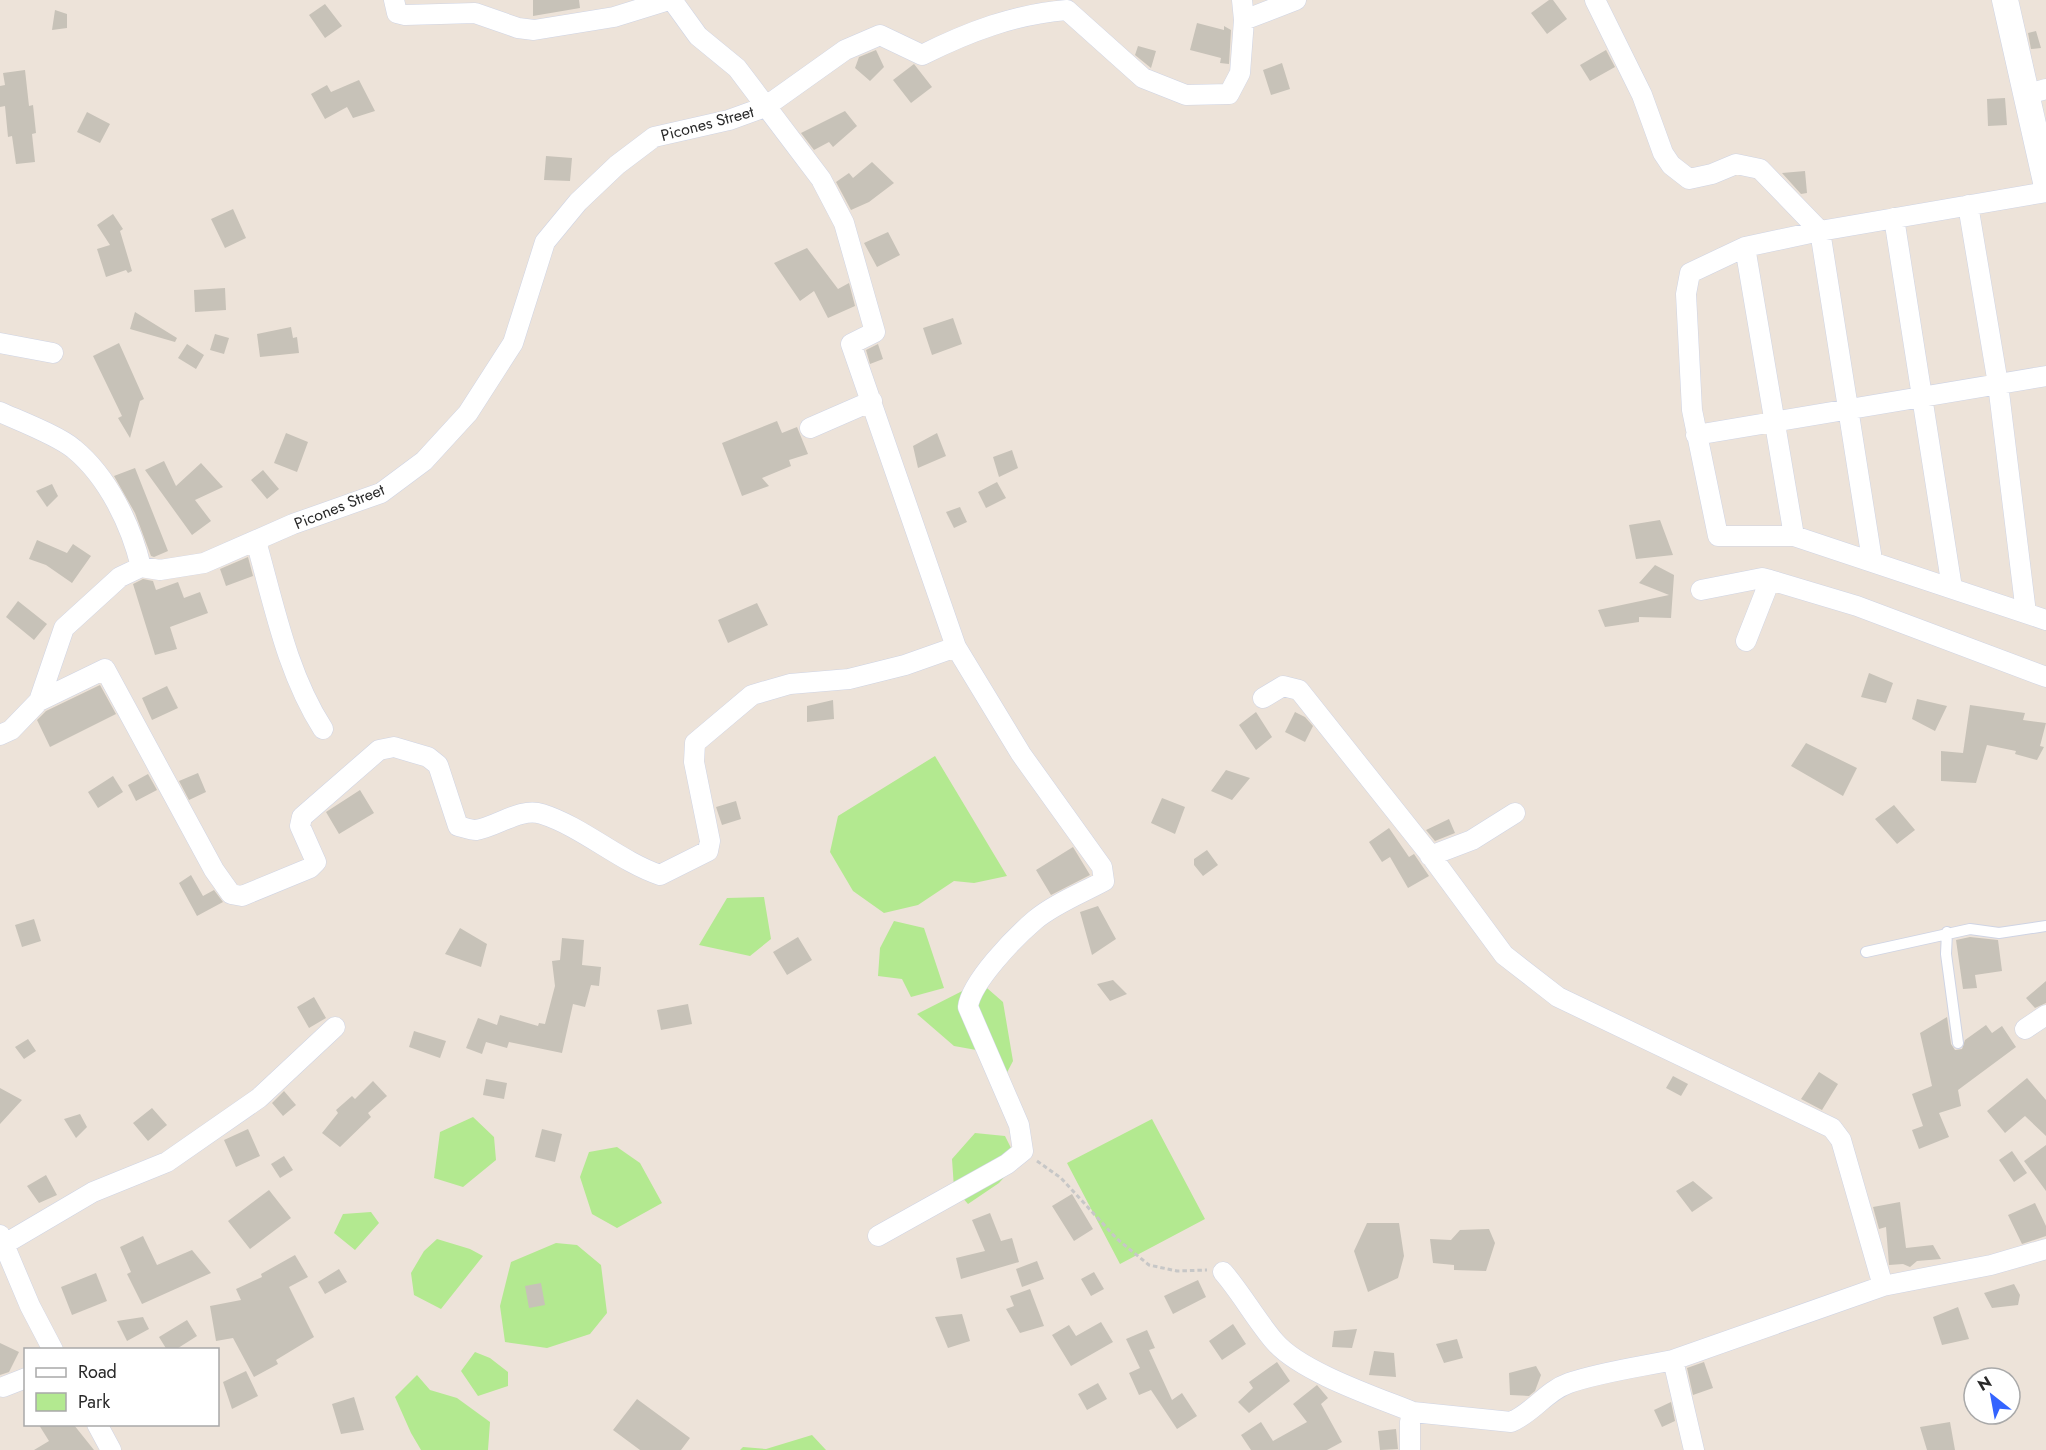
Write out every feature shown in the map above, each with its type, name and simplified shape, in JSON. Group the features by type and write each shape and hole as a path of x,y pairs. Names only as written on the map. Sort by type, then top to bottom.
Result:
{"street":[{"path":"393,0 397,13 405,15 475,13 518,28 534,30 614,17 671,0 698,36 736,68 821,179 844,223 875,332 851,344 956,647 1021,754 1102,867 1104,881 1036,919 990,967 969,999 968,1007 1019,1125 1023,1151 1007,1164 878,1236"},
{"path":"1242,0 1244,20 1296,0"},
{"path":"1595,0 1642,95 1663,153 1671,165 1689,179 1712,174 1736,164 1760,169 1820,231 1850,409 1872,560"},
{"path":"2005,0 2037,92 2046,182"},
{"name":"Picones Street","path":"141,567 160,570 204,563 293,524 381,493 424,461 468,413 513,343 545,242 578,202 617,165 654,137 729,120 765,107 845,50 880,35 922,55 994,24 1041,12 1067,10 1143,78 1186,95 1229,94 1240,73 1244,20"},
{"path":"2046,192 1820,231 1745,247 1690,273 1686,294 1696,435 1718,536 1794,536 1872,560 2046,620"},
{"path":"1968,205 1998,384 2026,613"},
{"path":"1894,218 1952,588"},
{"path":"1745,247 1794,536"},
{"path":"0,343 53,353"},
{"path":"1696,435 2046,376"},
{"path":"810,428 872,401"},
{"path":"0,412 73,448 103,481 134,540 141,567 120,577 104,589 64,628 39,700"},
{"path":"256,541 292,670 305,701 323,729"},
{"path":"1701,590 1761,578 1770,580 1857,606 2046,677"},
{"path":"1746,641 1770,580"},
{"path":"0,735 11,730 39,700 105,669 214,870 231,894 242,896 310,868 316,862 300,826 302,817 379,750 394,747 428,757 438,765 458,826 474,830 521,814 540,813 602,844 641,868 660,875 708,851 711,841 694,762 694,743 752,695 790,684 849,679 905,665 956,647"},
{"path":"1263,698 1283,686 1299,690 1430,856 1504,955 1558,997 1832,1128 1838,1134 1883,1286"},
{"path":"1430,856 1472,840 1515,813"},
{"path":"2025,1029 2046,1015"},
{"path":"52,1348 2,1240 93,1192 167,1162 259,1098 335,1027"},
{"path":"1223,1272 1246,1298 1276,1343 1316,1371 1413,1412 1511,1422 1523,1417 1549,1394 1567,1383 1673,1360 1883,1286 1991,1265 2046,1249"},
{"path":"1673,1360 1694,1450"},
{"path":"3,1387 24,1379"},
{"path":"1410,1450 1410,1422 1413,1412"},
{"path":"98,1426 111,1450"}],"lane":[{"path":"1866,952 1947,932 1970,929 1999,933 2046,926"},
{"path":"1947,932 1946,954 1958,1043"}],"path":[{"path":"1023,1151 1061,1178 1117,1239 1149,1265 1176,1271 1200,1269 1223,1272"}],"green space":[{"path":"935,756 1007,876 974,883 954,881 918,905 884,913 853,891 830,852 838,816"},
{"path":"764,897 771,939 750,956 699,945 727,898"},
{"path":"894,921 924,928 944,988 911,997 902,979 878,976 880,948"},
{"path":"980,982 1003,1002 1013,1061 1000,1086 982,1051 954,1046 917,1014"},
{"path":"473,1117 494,1137 496,1160 463,1187 434,1178 440,1132"},
{"path":"1152,1119 1205,1219 1120,1264 1067,1163"},
{"path":"975,1133 1005,1136 1018,1162 999,1183 968,1204 954,1188 952,1159"},
{"path":"617,1147 640,1163 662,1203 617,1228 592,1214 580,1177 589,1152"},
{"path":"371,1212 379,1223 355,1250 334,1233 343,1214"},
{"path":"437,1239 470,1249 483,1256 441,1309 414,1295 411,1273 424,1251"},
{"path":"556,1243 577,1245 601,1265 607,1313 590,1334 547,1348 505,1342 500,1306 511,1262"},
{"path":"475,1352 490,1358 508,1372 508,1386 478,1396 461,1371"},
{"path":"417,1375 430,1390 457,1398 490,1422 488,1450 421,1450 395,1397"},
{"path":"812,1435 826,1450 740,1450 743,1447 766,1449"}],"building":[{"path":"533,0 579,0 580,8 533,16"},
{"path":"1549,0 1553,0 1567,19 1547,34 1531,13"},
{"path":"325,4 342,26 325,38 309,15"},
{"path":"55,10 67,14 67,28 52,30"},
{"path":"1197,23 1224,30 1224,26 1231,30 1229,64 1220,63 1221,58 1190,50"},
{"path":"2036,31 2041,48 2031,49 2028,33"},
{"path":"1138,46 1156,51 1151,68 1135,55"},
{"path":"876,50 884,67 870,81 855,68 859,57"},
{"path":"1606,50 1615,67 1590,81 1580,65"},
{"path":"1282,63 1290,89 1271,95 1263,70"},
{"path":"914,64 932,87 911,103 893,80"},
{"path":"25,70 29,106 33,105 36,133 32,134 35,162 16,164 12,136 8,137 5,106 0,107 0,86 5,85 3,73"},
{"path":"359,80 375,111 353,118 347,107 325,119 311,94 327,85 331,92"},
{"path":"2005,98 2007,125 1988,126 1987,99"},
{"path":"845,111 857,126 833,147 829,142 814,150 801,133"},
{"path":"87,112 110,124 100,143 77,132"},
{"path":"546,156 572,158 570,181 544,180"},
{"path":"872,162 894,183 869,202 851,210 836,182 849,173 853,178"},
{"path":"1805,171 1807,193 1801,194 1782,173"},
{"path":"233,209 246,238 225,248 211,219"},
{"path":"113,214 123,229 120,231 132,271 128,273 126,270 106,277 97,249 110,245 97,225"},
{"path":"888,232 900,255 877,267 864,243"},
{"path":"807,248 838,289 849,283 855,306 828,318 814,291 800,301 774,263"},
{"path":"225,288 226,310 195,312 194,290"},
{"path":"135,312 177,338 175,342 130,329"},
{"path":"953,318 962,344 932,355 923,328"},
{"path":"291,327 293,338 297,337 299,353 260,357 257,334"},
{"path":"215,334 229,338 224,354 210,350"},
{"path":"119,343 144,399 140,401 130,438 118,418 122,416 93,356"},
{"path":"187,344 204,355 196,369 178,358"},
{"path":"878,344 883,359 870,364 866,350"},
{"path":"777,421 782,433 797,427 808,454 789,460 791,466 762,478 769,486 742,496 722,443"},
{"path":"286,433 308,442 297,472 274,463"},
{"path":"937,433 946,456 918,468 913,446"},
{"path":"1012,450 1018,468 999,477 993,457"},
{"path":"164,461 176,486 201,463 223,487 195,500 211,521 192,535 145,470"},
{"path":"135,468 168,551 154,557 151,556 135,513 114,476"},
{"path":"263,470 279,489 267,499 251,480"},
{"path":"997,482 1006,498 986,508 978,492"},
{"path":"52,484 58,496 47,507 36,491"},
{"path":"960,507 967,522 954,528 946,512"},
{"path":"1660,520 1673,555 1636,559 1629,525"},
{"path":"37,540 67,553 73,544 91,556 72,583 46,565 29,559"},
{"path":"248,557 253,576 226,586 220,569"},
{"path":"1655,565 1674,575 1671,618 1639,617 1639,622 1605,627 1598,610 1669,595 1639,583"},
{"path":"143,579 153,581 156,590 178,582 184,598 200,592 208,613 170,627 177,649 155,655 133,584"},
{"path":"18,601 47,624 34,640 6,617"},
{"path":"757,603 768,625 728,643 718,620"},
{"path":"1869,673 1893,683 1886,703 1861,697"},
{"path":"100,685 116,714 50,747 37,720 46,711"},
{"path":"167,686 178,708 152,720 142,698"},
{"path":"1917,699 1947,706 1935,731 1912,719"},
{"path":"833,700 834,719 807,722 807,706"},
{"path":"1970,705 2025,713 2023,720 2046,723 2040,746 2044,747 2037,760 2015,754 2016,751 1987,745 1976,783 1941,781 1941,751 1963,753"},
{"path":"1256,712 1272,737 1256,750 1239,725"},
{"path":"1295,712 1305,717 1313,726 1305,742 1285,732"},
{"path":"1806,743 1857,768 1843,796 1791,766"},
{"path":"1226,770 1250,778 1232,800 1211,791"},
{"path":"198,773 206,792 189,800 179,781"},
{"path":"148,774 157,790 136,801 128,785"},
{"path":"113,776 123,792 98,808 88,792"},
{"path":"360,790 374,813 339,834 326,812"},
{"path":"1162,798 1185,807 1175,834 1151,823"},
{"path":"736,801 741,819 722,825 716,807"},
{"path":"1894,805 1915,830 1897,844 1875,819"},
{"path":"1449,819 1455,833 1435,841 1426,830"},
{"path":"1389,828 1409,857 1414,854 1429,876 1408,888 1390,857 1382,862 1369,842"},
{"path":"1073,847 1090,875 1051,895 1036,870"},
{"path":"1207,850 1218,865 1203,876 1194,865 1194,859"},
{"path":"191,875 203,896 214,890 223,902 197,916 179,883"},
{"path":"1098,906 1116,939 1092,955 1080,912"},
{"path":"34,919 41,941 22,947 15,925"},
{"path":"460,928 487,944 481,967 445,954"},
{"path":"798,937 812,960 787,975 773,952"},
{"path":"1970,937 1998,940 2002,971 1975,975 1977,988 1963,989 1956,940"},
{"path":"562,938 584,940 582,965 601,967 599,986 591,985 585,1007 573,1004 562,1053 509,1042 507,1048 486,1042 482,1054 466,1048 478,1018 497,1025 500,1015 538,1026 539,1023 545,1024 555,986 552,961 560,960"},
{"path":"1113,980 1127,994 1110,1001 1097,984"},
{"path":"2046,981 2046,1003 2035,1008 2026,998"},
{"path":"314,997 326,1018 309,1028 297,1007"},
{"path":"688,1004 692,1024 661,1030 657,1010"},
{"path":"1947,1017 1951,1044 1955,1050 1962,1049 1965,1040 1986,1025 1992,1033 2002,1026 2016,1047 1958,1090 1961,1106 1939,1113 1949,1137 1919,1149 1912,1130 1923,1126 1912,1094 1932,1086 1920,1033"},
{"path":"414,1031 446,1041 440,1058 409,1047"},
{"path":"28,1039 36,1051 24,1059 15,1047"},
{"path":"1819,1072 1838,1084 1822,1110 1801,1099"},
{"path":"1673,1076 1688,1084 1681,1096 1666,1088"},
{"path":"2027,1078 2046,1100 2046,1136 2025,1116 2005,1133 1987,1111"},
{"path":"486,1079 507,1083 504,1099 483,1095"},
{"path":"373,1081 387,1096 368,1113 371,1117 340,1147 322,1133 338,1113 336,1110 352,1096 355,1099"},
{"path":"0,1088 22,1100 0,1124"},
{"path":"284,1091 296,1105 283,1116 272,1103"},
{"path":"152,1108 167,1125 148,1141 133,1123"},
{"path":"80,1114 87,1127 76,1138 64,1119"},
{"path":"248,1129 260,1156 236,1167 224,1140"},
{"path":"542,1129 562,1134 555,1162 535,1157"},
{"path":"2046,1145 2046,1191 2024,1161"},
{"path":"2012,1151 2027,1173 2014,1182 1999,1160"},
{"path":"284,1156 293,1170 280,1178 271,1164"},
{"path":"46,1175 57,1195 39,1203 27,1186"},
{"path":"1693,1181 1713,1198 1692,1212 1676,1191"},
{"path":"269,1190 291,1218 250,1249 228,1221"},
{"path":"1072,1194 1093,1229 1074,1241 1052,1206"},
{"path":"1900,1202 1906,1248 1933,1245 1941,1259 1917,1261 1910,1267 1903,1264 1889,1265 1886,1227 1879,1229 1873,1207"},
{"path":"2035,1203 2046,1226 2046,1236 2022,1244 2008,1215"},
{"path":"990,1213 1001,1241 1012,1238 1019,1262 961,1279 956,1258 985,1251 972,1220"},
{"path":"1367,1223 1399,1223 1404,1256 1398,1278 1368,1292 1354,1251"},
{"path":"1489,1229 1495,1243 1486,1271 1454,1270 1454,1265 1433,1263 1430,1239 1451,1240 1460,1230"},
{"path":"143,1236 157,1265 192,1250 211,1273 142,1304 127,1274 131,1272 120,1247"},
{"path":"295,1255 308,1277 289,1287 314,1337 276,1360 278,1364 254,1377 233,1338 216,1341 210,1306 241,1300 236,1289 262,1277 261,1274"},
{"path":"1037,1261 1044,1279 1022,1287 1016,1269"},
{"path":"339,1269 347,1282 325,1294 318,1282"},
{"path":"1094,1272 1104,1289 1091,1296 1081,1279"},
{"path":"96,1273 107,1301 72,1315 61,1287"},
{"path":"1198,1280 1206,1297 1173,1314 1164,1296"},
{"path":"541,1283 545,1305 529,1308 525,1286"},
{"path":"2014,1284 2020,1295 2018,1305 1992,1308 1984,1293"},
{"path":"1030,1289 1044,1326 1020,1333 1006,1309 1014,1306 1010,1296"},
{"path":"1958,1307 1969,1339 1942,1345 1933,1317"},
{"path":"962,1314 970,1341 948,1348 935,1317"},
{"path":"143,1317 149,1329 127,1341 117,1321"},
{"path":"187,1320 197,1336 178,1348 166,1348 159,1337"},
{"path":"1101,1322 1113,1342 1071,1366 1052,1335 1069,1325 1076,1336"},
{"path":"1233,1324 1246,1344 1222,1360 1209,1341"},
{"path":"1357,1329 1352,1348 1332,1347 1334,1331"},
{"path":"1147,1330 1155,1348 1149,1350 1172,1400 1182,1393 1197,1416 1177,1429 1151,1390 1139,1395 1129,1373 1140,1368 1126,1339"},
{"path":"1457,1339 1463,1358 1444,1363 1436,1344"},
{"path":"0,1343 19,1352 9,1372 0,1375"},
{"path":"1374,1351 1394,1353 1396,1377 1369,1375"},
{"path":"1277,1362 1290,1381 1249,1413 1238,1402 1253,1388 1249,1382"},
{"path":"1704,1362 1713,1388 1693,1395 1687,1368"},
{"path":"1536,1366 1541,1375 1535,1391 1529,1396 1510,1395 1509,1373"},
{"path":"246,1371 258,1396 232,1409 223,1382"},
{"path":"1098,1383 1107,1399 1087,1410 1078,1394"},
{"path":"1317,1385 1328,1398 1321,1404 1342,1442 1327,1450 1251,1450 1241,1435 1261,1422 1273,1441 1307,1422 1293,1404"},
{"path":"354,1397 364,1430 341,1434 332,1404"},
{"path":"637,1399 690,1438 681,1450 640,1450 613,1430"},
{"path":"1671,1402 1675,1421 1662,1427 1654,1410"},
{"path":"1950,1422 1955,1450 1927,1450 1920,1427"},
{"path":"40,1426 75,1426 94,1450 34,1450 49,1441"},
{"path":"1396,1429 1398,1449 1380,1450 1378,1431"}]}
